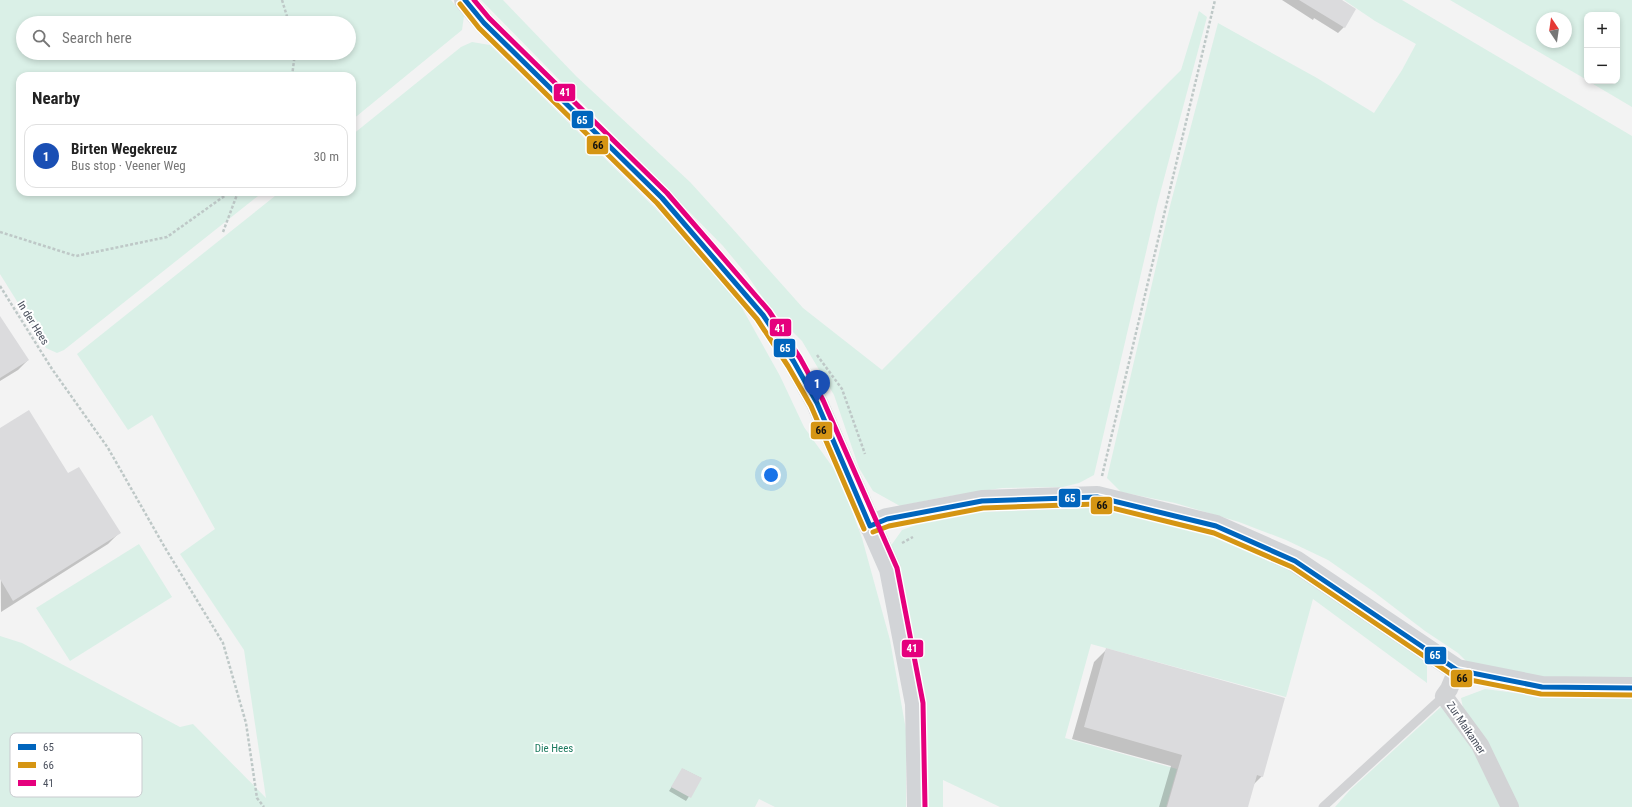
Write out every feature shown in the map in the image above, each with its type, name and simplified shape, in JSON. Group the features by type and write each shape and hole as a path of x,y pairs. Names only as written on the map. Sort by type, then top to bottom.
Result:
{"main road":[{"path":"465,0 484,23 662,198 763,315 794,362 816,404 890,569 916,704 918,807"},
{"path":"870,526 887,519 982,501 1097,497 1216,526 1295,561 1457,670 1542,687 1632,688"}],"street":[{"name":"Zur Maikamer","path":"1457,670 1449,689 1444,696 1480,745 1510,807"}],"lane":[{"path":"1323,807 1444,696"}],"path":[{"path":"282,0 287,16"},
{"path":"1097,497 1216,0"},
{"path":"293,72 294,60"},
{"path":"0,232 76,256 167,237 224,196"},
{"path":"223,232 236,196"},
{"name":"In der Hees","path":"0,286 52,369 108,448 164,546 223,643 246,723 257,798 264,807"},
{"path":"896,546 916,535"}],"green space":[{"path":"0,0 451,0 464,16 462,30 356,117 356,72 16,72 16,196 258,196 64,350 57,353 46,348 0,274"},
{"path":"481,0 503,0 576,76 690,182 803,308 882,370 1181,70 1199,11 1207,17 1157,205 1094,475 1079,483 1063,487 1002,488 944,497 900,506 873,491 859,468 834,395 802,341 772,311 747,275 723,246"},
{"path":"1344,0 1402,0 1632,136 1632,679 1517,677 1468,663 1458,653 1425,631 1374,592 1328,560 1286,540 1239,522 1175,503 1121,492 1107,478 1170,206 1218,23 1317,78 1374,113 1402,70 1416,44 1375,21"},
{"path":"1450,0 1632,0 1632,107 1593,84 1620,84 1620,12 1584,12 1584,78"},
{"name":"Die Hees","path":"472,42 490,45 655,208 737,299 780,376 804,427 839,476 862,538 890,640 906,730 906,807 775,807 759,799 755,807 0,807 0,636 22,643 180,727 193,724 266,798 244,650 180,554 215,529 152,415 128,430 77,354 275,196 356,196 356,132 461,47"},
{"path":"1067,506 1120,511 1202,529 1265,554 1427,661 1427,683 1313,599 1286,697 1091,644 1065,738 1177,769 1166,807 1000,807 943,780 943,807 929,807 890,547 902,530 938,517 1003,507"},
{"path":"139,544 172,597 70,661 36,608"},
{"path":"1485,689 1549,697 1632,699 1632,807 1516,807 1464,713 1461,698"},
{"path":"1443,705 1473,747 1504,807 1335,807 1350,790"}],"building":[{"path":"1299,0 1342,0 1356,9 1345,28"},
{"path":"0,316 29,360 0,378"},
{"path":"29,410 68,473 79,467 121,533 13,601 0,579 0,428"},
{"path":"1106,648 1285,698 1263,777 1257,775 1248,807 1167,807 1182,755 1084,727"},
{"path":"682,768 702,778 691,798 671,787"}],"transit line":[{"name":"65","path":"465,0 484,23 662,198 763,315 794,362 817,403 870,526"},
{"name":"41","path":"474,0 489,18 667,193 769,311 800,358 823,400 897,568 923,703 925,807"},
{"name":"66","path":"460,4 479,28 657,203 757,319 788,366 811,406 864,529"},
{"name":"65","path":"870,526 887,519 982,501 1097,497 1216,526 1295,561 1457,670 1542,687 1632,688"},
{"name":"66","path":"873,532 889,526 983,508 1096,504 1214,533 1292,567 1455,677 1541,694 1632,695"}],"place":[{"name":"Birten Wegekreuz","path":"817,403"}]}
